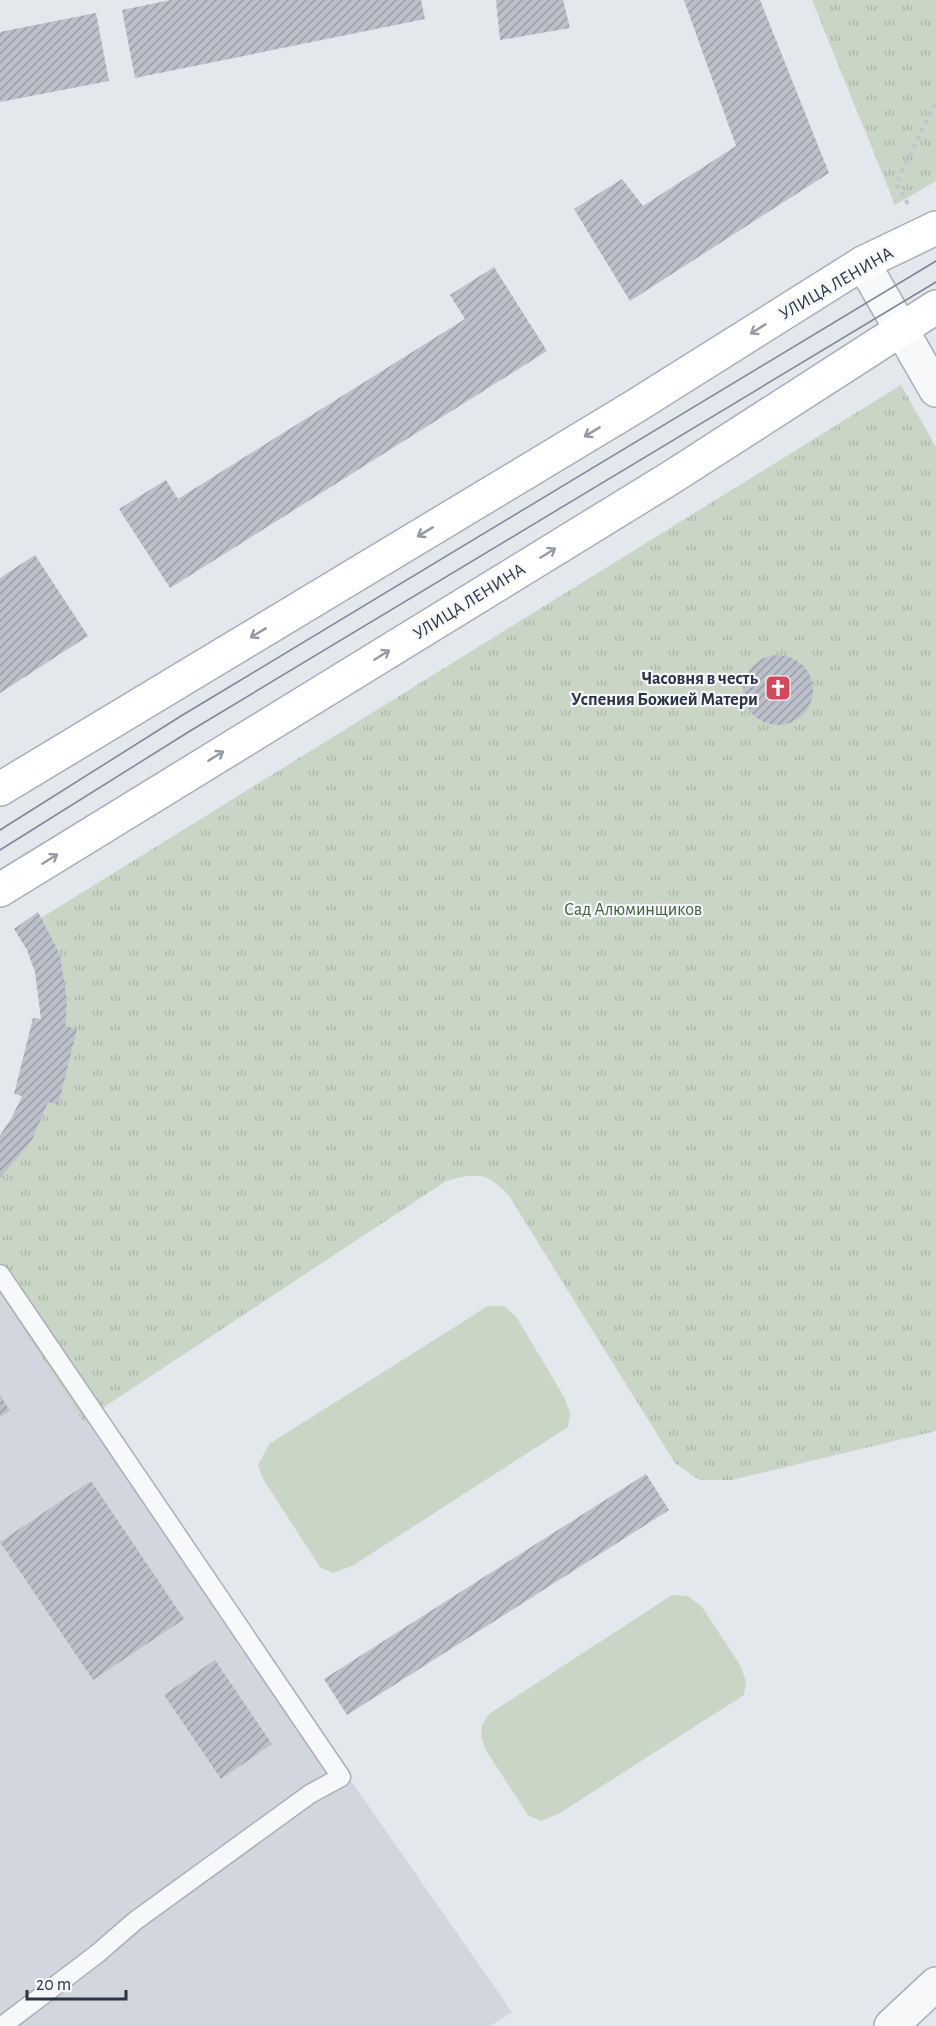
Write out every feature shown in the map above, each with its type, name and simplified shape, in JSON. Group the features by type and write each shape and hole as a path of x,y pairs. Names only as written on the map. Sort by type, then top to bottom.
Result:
{"main road":[{"name":"УЛИЦА ЛЕНИНА","path":"0,789 634,406 863,263 930,231"},
{"name":"УЛИЦА ЛЕНИНА","path":"0,890 672,477 936,307"}],"street":[{"path":"863,263 936,390"},
{"path":"891,2026 936,1984"}],"lane":[{"path":"0,1274 341,1777 310,1794 135,1921 97,1954 2,2026"}],"path":[{"path":"930,231 896,184 936,102"}],"shaded area":[{"path":"0,1277 512,2012 490,2026 0,2026"}],"green space":[{"path":"812,0 936,0 936,181 895,205"},
{"name":"Сад Алюминщиков","path":"901,385 936,447 936,1431 732,1480 699,1480 675,1463 509,1196 494,1182 480,1176 466,1176 446,1181 83,1421 0,1293 0,1148 55,1026 33,923"},
{"path":"488,1306 504,1306 517,1318 564,1397 570,1413 568,1427 352,1566 333,1573 320,1567 263,1479 258,1465 269,1444"},
{"path":"672,1595 688,1596 702,1607 740,1665 746,1681 744,1695 560,1813 541,1821 528,1815 485,1749 481,1735 482,1725 489,1714"}],"building":[{"path":"171,0 421,0 425,19 135,78 122,10"},
{"path":"496,0 563,0 570,28 500,40"},
{"path":"684,0 760,0 829,173 630,301 574,209 622,179 643,206 736,146"},
{"path":"96,13 109,81 0,102 0,32"},
{"path":"494,267 547,351 170,588 119,509 166,480 178,499 465,319 450,295"},
{"path":"35,555 88,636 0,693 0,578"},
{"name":"Часовня в честь Успения Божией Матери","path":"778,655 797,661 807,671 813,690 807,709 797,719 778,725 759,719 749,709 743,690 749,671 759,661"},
{"path":"38,912 60,955 67,1001 65,1026 77,1029 58,1105 48,1102 32,1140 0,1178 0,1135 22,1096 14,1094 33,1018 41,1019 35,972 27,950 14,929"},
{"path":"0,1395 10,1411 0,1417"},
{"path":"646,1474 669,1510 347,1715 324,1679"},
{"path":"91,1481 184,1619 93,1680 0,1542"},
{"path":"215,1660 272,1744 221,1779 164,1695"}],"tram line":[{"path":"0,830 181,716 936,261"},
{"path":"0,850 190,731 936,282"}],"place":[{"name":"Часовня в честь Успения Божией Матери","path":"778,688"}]}
